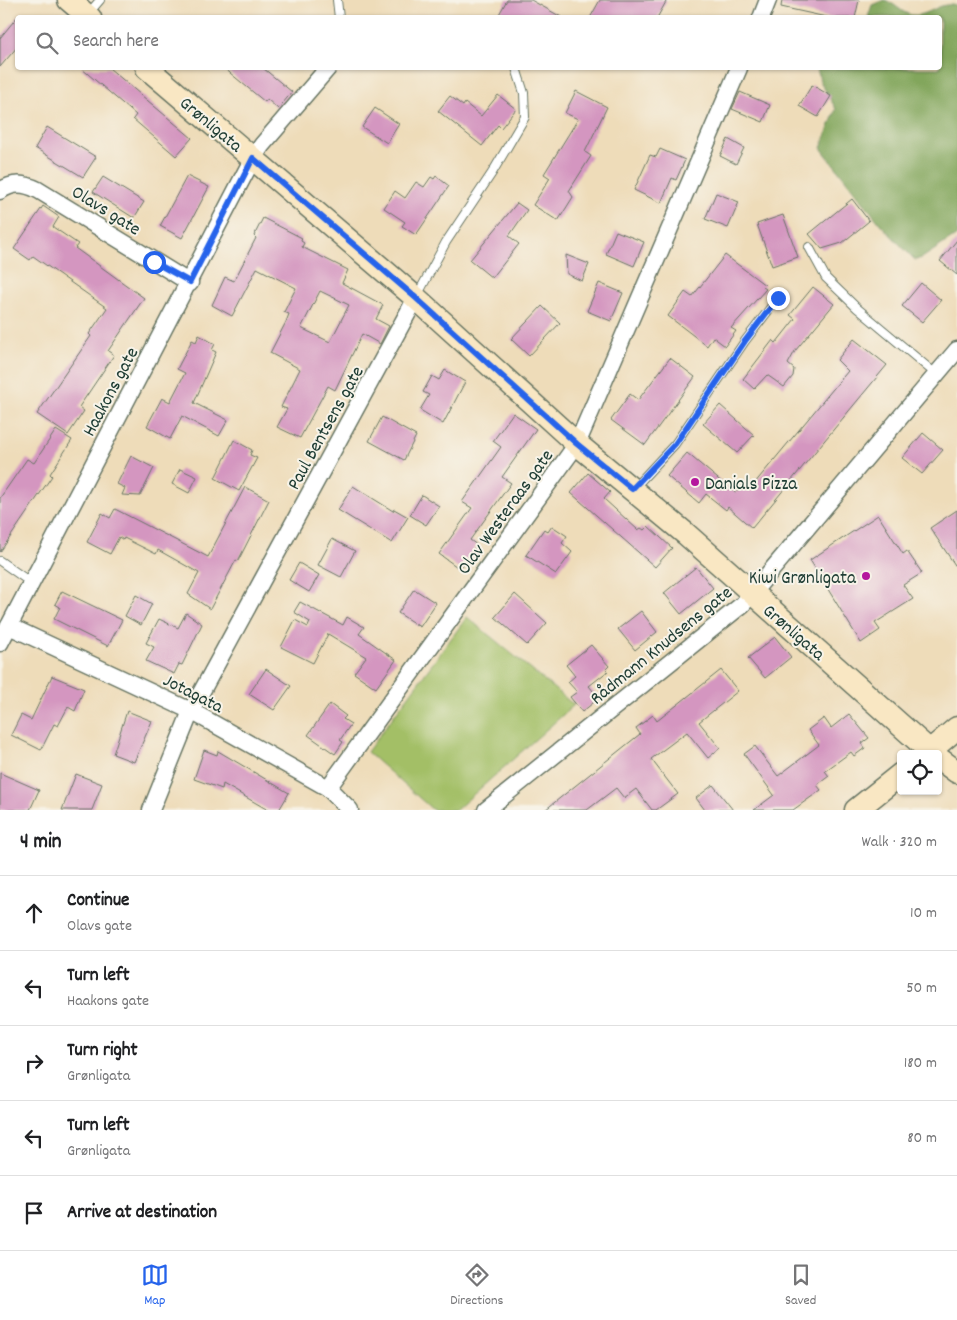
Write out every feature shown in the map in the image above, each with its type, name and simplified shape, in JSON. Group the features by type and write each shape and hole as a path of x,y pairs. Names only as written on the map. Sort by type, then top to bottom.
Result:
{"main road":[{"path":"69,0 92,11"},
{"name":"Grønligata","path":"149,70 416,298 577,444 753,594 928,750"},
{"path":"936,750 957,728"},
{"name":"Grønligata","path":"942,761 957,772"},
{"path":"856,810 897,777"}],"street":[{"path":"762,15 768,0"},
{"name":"Grønligata","path":"253,158 262,144 326,70"},
{"name":"Olav Westeraas gate","path":"328,788 577,444 738,70"},
{"name":"Haakons gate","path":"0,643 30,582 190,282 253,158"},
{"name":"Olavs gate","path":"0,192 12,185 26,185 38,190 190,282"},
{"name":"Paul Bentsens gate","path":"151,810 191,712 416,298"},
{"name":"Rådmann Knudsens gate","path":"486,810 753,594 957,350"},
{"name":"Jotagata","path":"9,626 191,712 328,788 350,810"}],"lane":[{"path":"337,0 339,15"},
{"name":"Paul Bentsens gate","path":"416,298 446,242 525,117 524,93 517,70"},
{"path":"808,247 826,278 857,308 937,375"},
{"path":"632,489 675,444 745,341 778,298"},
{"path":"0,562 30,582"}],"green space":[{"path":"884,0 905,13 912,15 869,15 872,5"},
{"path":"945,5 957,6 957,235 922,258 915,260 881,225 821,148 836,109 820,81 817,70 942,70 942,15 918,15"},
{"path":"467,617 574,705 456,810 433,810 367,752"}],"building":[{"path":"507,0 531,0 558,15 499,15"},
{"path":"600,0 667,0 659,15 592,15"},
{"path":"782,0 859,0 856,15 817,15 781,7"},
{"path":"15,20 15,50 0,67 0,38"},
{"path":"83,70 111,70 192,138 176,156 133,119 136,115"},
{"path":"226,70 265,70 292,92 278,109 267,99 265,102"},
{"path":"812,85 831,96 818,117 799,106"},
{"path":"576,91 607,107 585,152 591,156 569,191 573,197 558,221 533,205 550,178 544,174 578,119 565,113"},
{"path":"740,92 770,105 763,122 732,109"},
{"path":"498,95 516,109 501,128 498,125 482,146 438,111 450,96 463,106 465,103 481,116"},
{"path":"375,108 399,124 387,143 362,127"},
{"path":"47,127 96,157 83,177 35,148"},
{"path":"728,139 744,148 736,164 720,156"},
{"path":"660,149 685,160 676,180 672,178 661,203 634,190 650,155 656,157"},
{"path":"187,176 209,187 182,238 160,226"},
{"path":"436,176 449,186 416,235 402,226 405,222 384,208 395,191 405,198 416,182 424,187 431,177 434,179"},
{"path":"103,177 144,202 134,218 93,192"},
{"path":"716,193 739,202 728,228 705,219"},
{"path":"852,199 869,221 842,243 822,249 809,234"},
{"path":"517,203 527,210 509,236 519,244 492,278 470,260"},
{"path":"43,206 59,217 53,227 78,244 75,248 144,298 108,351 114,355 79,407 84,411 68,435 37,414 91,336 89,334 107,308 33,256 30,260 14,249"},
{"path":"783,215 798,257 772,266 757,224"},
{"path":"263,218 302,238 301,241 304,243 302,247 348,270 342,283 383,305 376,319 389,326 380,344 362,334 335,390 328,386 300,438 277,427 287,409 281,407 300,369 270,353 286,322 289,314 284,312 296,288 257,268 232,316 212,305 225,277 234,281 256,238 254,236","holes":["320,291 349,305 330,342 301,328"]},
{"path":"616,231 644,242 634,266 606,254"},
{"path":"957,240 957,275 940,261"},
{"path":"566,255 589,264 582,281 567,274"},
{"path":"725,255 765,285 763,287 766,289 731,328 736,331 725,346 713,337 707,346 668,316 685,292 692,297"},
{"path":"599,283 623,293 611,321 587,311"},
{"path":"921,283 941,300 922,322 902,306"},
{"path":"813,287 834,304 795,351 788,364 794,369 793,376 784,387 767,375 754,389 743,379 773,340 776,343 795,319 790,315"},
{"path":"542,306 560,323 529,356 511,339"},
{"path":"199,335 215,344 212,350 216,352 194,403 228,420 219,436 182,416 170,439 147,426 162,398 170,402 185,373 177,369 192,340 196,342"},
{"path":"854,339 887,365 752,528 728,507 726,510 706,494 699,503 667,476 687,453 730,489 736,492 743,485 749,490 848,371 837,360"},
{"path":"670,358 695,377 645,445 611,420 630,394 638,400"},
{"path":"445,370 465,382 443,424 420,410 429,395 423,392 432,376 439,380"},
{"path":"720,405 754,435 737,453 703,424"},
{"path":"513,413 536,429 502,477 511,483 470,540 477,545 460,569 439,554 472,508 462,502 501,447 493,441"},
{"path":"382,417 416,436 404,460 369,441"},
{"path":"56,430 72,440 50,474 52,476 0,552 0,498 27,459 34,463"},
{"path":"923,433 943,450 922,474 902,458"},
{"path":"234,440 252,450 250,455 257,458 239,491 215,478"},
{"path":"131,456 154,468 140,496 122,495 125,488 117,484"},
{"path":"180,469 197,477 189,493 172,484"},
{"path":"588,473 610,492 604,499 638,530 641,528 644,530 648,526 672,548 655,567 571,493"},
{"path":"353,486 393,511 394,509 408,517 392,543 338,510"},
{"path":"245,487 269,500 238,561 236,560 210,609 188,594 199,573 158,550 156,554 119,537 110,554 87,542 102,513 110,518 115,509 208,557"},
{"path":"422,495 439,506 426,525 410,515"},
{"path":"957,510 957,568 930,528"},
{"path":"878,515 903,554 907,551 922,573 903,585 913,599 875,623 880,630 861,643 810,560"},
{"path":"552,526 567,536 562,543 572,552 556,574 526,555 544,529 548,532"},
{"path":"332,539 355,551 341,577 318,565"},
{"path":"299,563 319,575 309,592 289,580"},
{"path":"696,567 713,588 681,614 664,593"},
{"path":"414,589 436,603 420,627 398,613"},
{"path":"62,591 122,620 108,646 54,619 60,607 55,604"},
{"path":"515,594 547,623 527,645 495,617"},
{"path":"136,595 152,604 141,625 125,616"},
{"path":"300,602 343,625 347,617 364,627 359,634 396,660 376,688 354,673 366,657 328,634 313,663 281,647 295,620 308,627 310,622 294,612"},
{"path":"641,611 657,632 635,650 618,629"},
{"path":"186,613 202,624 182,665 179,664 174,674 146,661 154,647 146,643 159,619 178,628"},
{"path":"775,637 791,657 765,678 748,658"},
{"path":"591,645 609,666 606,669 608,671 589,686 599,698 582,712 570,697 577,692 568,682 575,676 566,665"},
{"path":"266,669 291,686 274,710 249,694"},
{"path":"721,670 738,691 699,722 720,748 708,758 687,732 651,759 678,794 656,810 652,810 636,789 624,798 616,788 587,810 545,810 640,734 636,728 653,715 657,721"},
{"path":"52,676 84,689 75,711 68,707 58,726 54,724 41,750 11,735 21,715 31,720"},
{"path":"330,704 346,716 343,719 351,724 340,740 343,742 335,754 308,735"},
{"path":"127,711 152,721 134,762 113,754"},
{"path":"849,714 869,738 862,743 865,748 854,756 851,752 825,771 829,776 817,785 821,790 793,810 754,810 774,795 744,754 755,746 778,776 819,745 808,730 824,718 831,728"},
{"path":"204,750 217,755 218,751 289,793 279,810 268,810 223,784 222,789 194,779"},
{"path":"0,773 39,790 30,810 0,810"},
{"path":"76,774 102,784 92,810 62,810"},
{"path":"713,785 733,810 705,810 696,798"}],"place":[{"name":"Danials Pizza","path":"695,482"},
{"name":"Kiwi Grønligata","path":"866,576"}],"route":[{"path":"154,262 190,282 253,158 416,298 577,444 632,489 675,444 745,341 778,298"}]}
